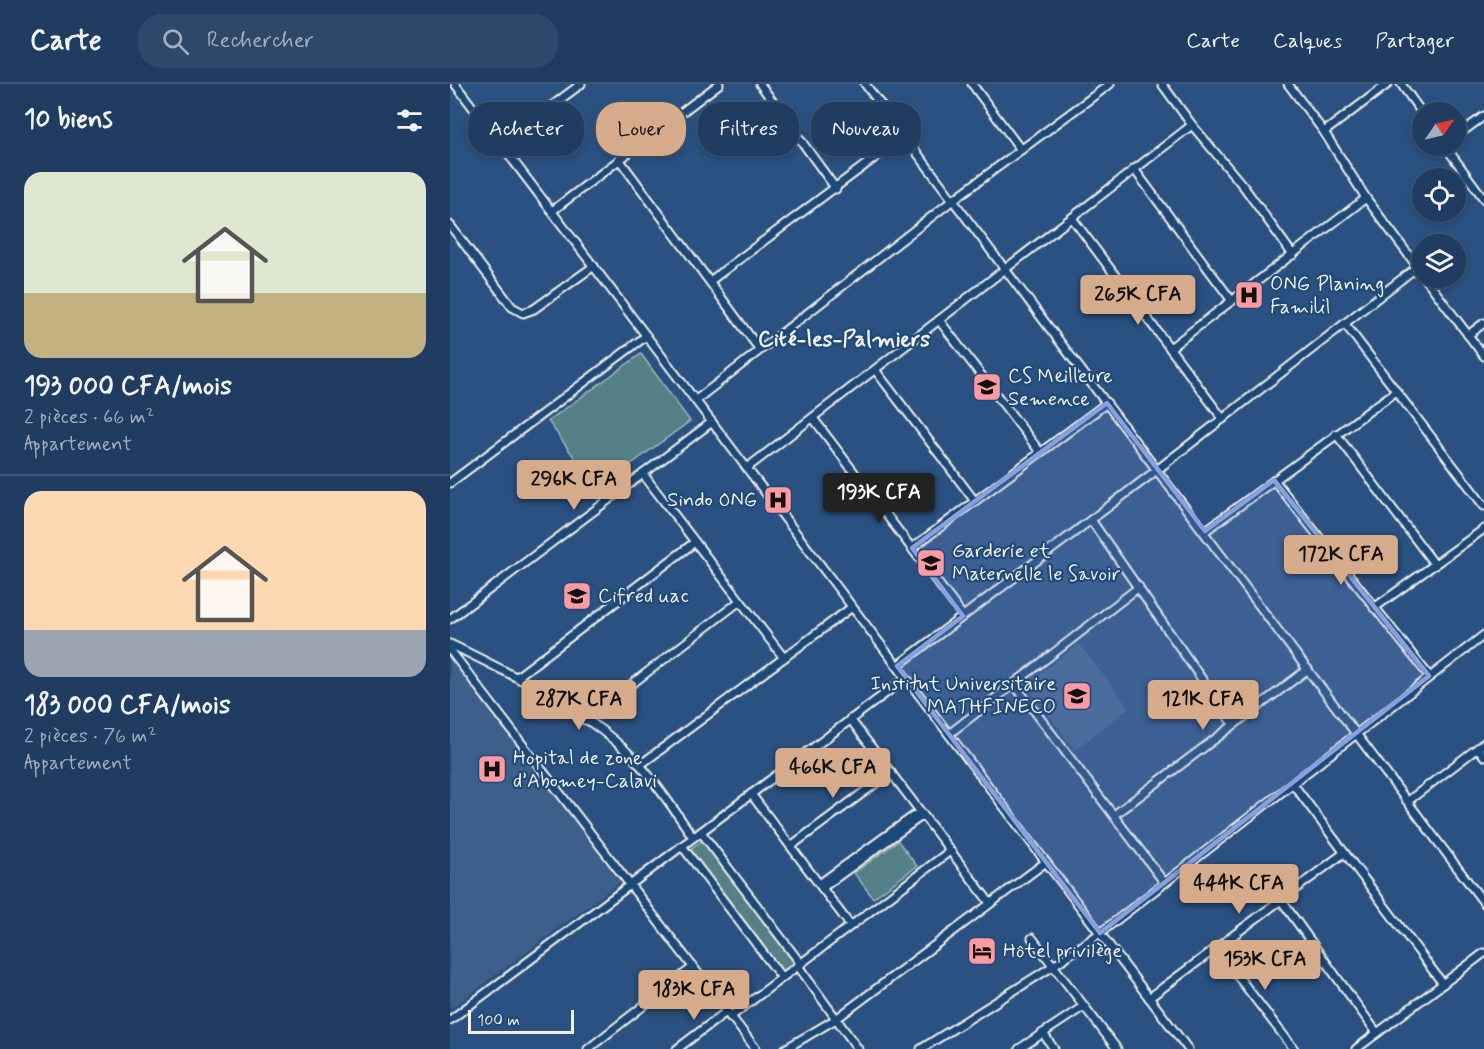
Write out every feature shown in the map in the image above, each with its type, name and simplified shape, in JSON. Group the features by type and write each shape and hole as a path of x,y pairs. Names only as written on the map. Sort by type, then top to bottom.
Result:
{"street":[{"path":"456,84 470,102"},
{"path":"557,102 581,84"},
{"path":"552,211 719,84"},
{"path":"760,84 836,189"},
{"path":"865,84 878,102"},
{"path":"972,84 1021,150"},
{"path":"696,400 953,200 1110,84"},
{"path":"1162,84 1192,125 1244,186 1293,255"},
{"path":"1288,84 1324,132 1366,198 1412,259"},
{"path":"1324,132 1388,84"},
{"path":"1401,84 1414,102"},
{"path":"1466,129 1484,116"},
{"path":"747,468 876,371 1004,267 1072,218 1192,125"},
{"path":"510,156 1188,1049"},
{"path":"710,281 878,156"},
{"path":"919,156 1484,903"},
{"path":"1452,156 1484,199"},
{"path":"619,159 760,350"},
{"path":"1134,169 1232,301"},
{"path":"1170,348 1366,198"},
{"path":"1072,218 1223,418"},
{"path":"450,225 512,307 523,313 534,309 594,266"},
{"path":"897,666 1157,470 1345,324 1412,276"},
{"path":"1433,288 1484,356"},
{"path":"939,320 1040,452"},
{"path":"1468,335 1484,323"},
{"path":"1345,324 1484,506"},
{"path":"450,483 646,336"},
{"path":"876,371 974,500"},
{"path":"1205,531 1395,392"},
{"path":"912,548 1107,403"},
{"path":"813,418 963,616"},
{"path":"450,619 712,422"},
{"path":"1336,434 1435,565"},
{"path":"643,474 784,658"},
{"path":"1274,480 1429,676"},
{"path":"1091,520 1233,724"},
{"path":"1374,608 1484,529"},
{"path":"517,677 695,542"},
{"path":"949,734 1139,587"},
{"path":"585,720 740,601"},
{"path":"640,765 852,607"},
{"path":"926,1048 1100,933 1484,634"},
{"path":"450,644 517,677 610,737 640,765 693,837"},
{"path":"450,650 756,1049"},
{"path":"1114,815 1308,669"},
{"path":"450,1020 906,678"},
{"path":"1014,684 1164,882"},
{"path":"850,719 990,903"},
{"path":"1408,801 1481,745 1484,756"},
{"path":"791,846 891,772"},
{"path":"1293,784 1443,984"},
{"path":"751,794 850,925"},
{"path":"822,885 921,813"},
{"path":"701,832 858,1049"},
{"path":"682,846 782,978"},
{"path":"677,1049 782,978 950,851"},
{"path":"1149,998 1344,853"},
{"path":"785,1049 836,1019 1046,862"},
{"path":"1281,900 1377,1033"},
{"path":"1032,938 1117,1049"},
{"path":"1216,948 1294,1049"},
{"path":"1356,1049 1484,953"},
{"path":"588,1049 692,968"},
{"path":"1019,1049 1084,1006"},
{"path":"1043,1034 1054,1049"}],"highlighted area":[{"path":"1107,403 1205,531 1274,480 1429,676 1100,933 897,666 963,616 912,548"}],"shaded area":[{"name":"Institut Universitaire MATHFINECO","path":"1079,644 1129,708 1075,750 1026,684"},
{"name":"Hopital de zone d’Abomey-Calavi","path":"450,655 620,882 450,1009"}],"green space":[{"path":"641,354 690,421 597,489 548,421"},
{"path":"704,839 796,962 781,973 689,850"},
{"path":"898,841 917,866 873,898 854,873"}],"place":[{"name":"ONG Planing Familil","path":"1249,295"},
{"name":"CS Meilleure Semence","path":"987,387"},
{"name":"Sindo ONG","path":"778,500"},
{"name":"Garderie et Maternelle le Savoir","path":"931,563"},
{"name":"Cifred uac","path":"577,596"},
{"name":"Institut Universitaire MATHFINECO","path":"1077,696"},
{"name":"Hopital de zone d’Abomey-Calavi","path":"492,769"},
{"name":"Hôtel privilège","path":"982,951"}],"district":[{"name":"Cité-les-Palmiers","path":"844,340"}]}
